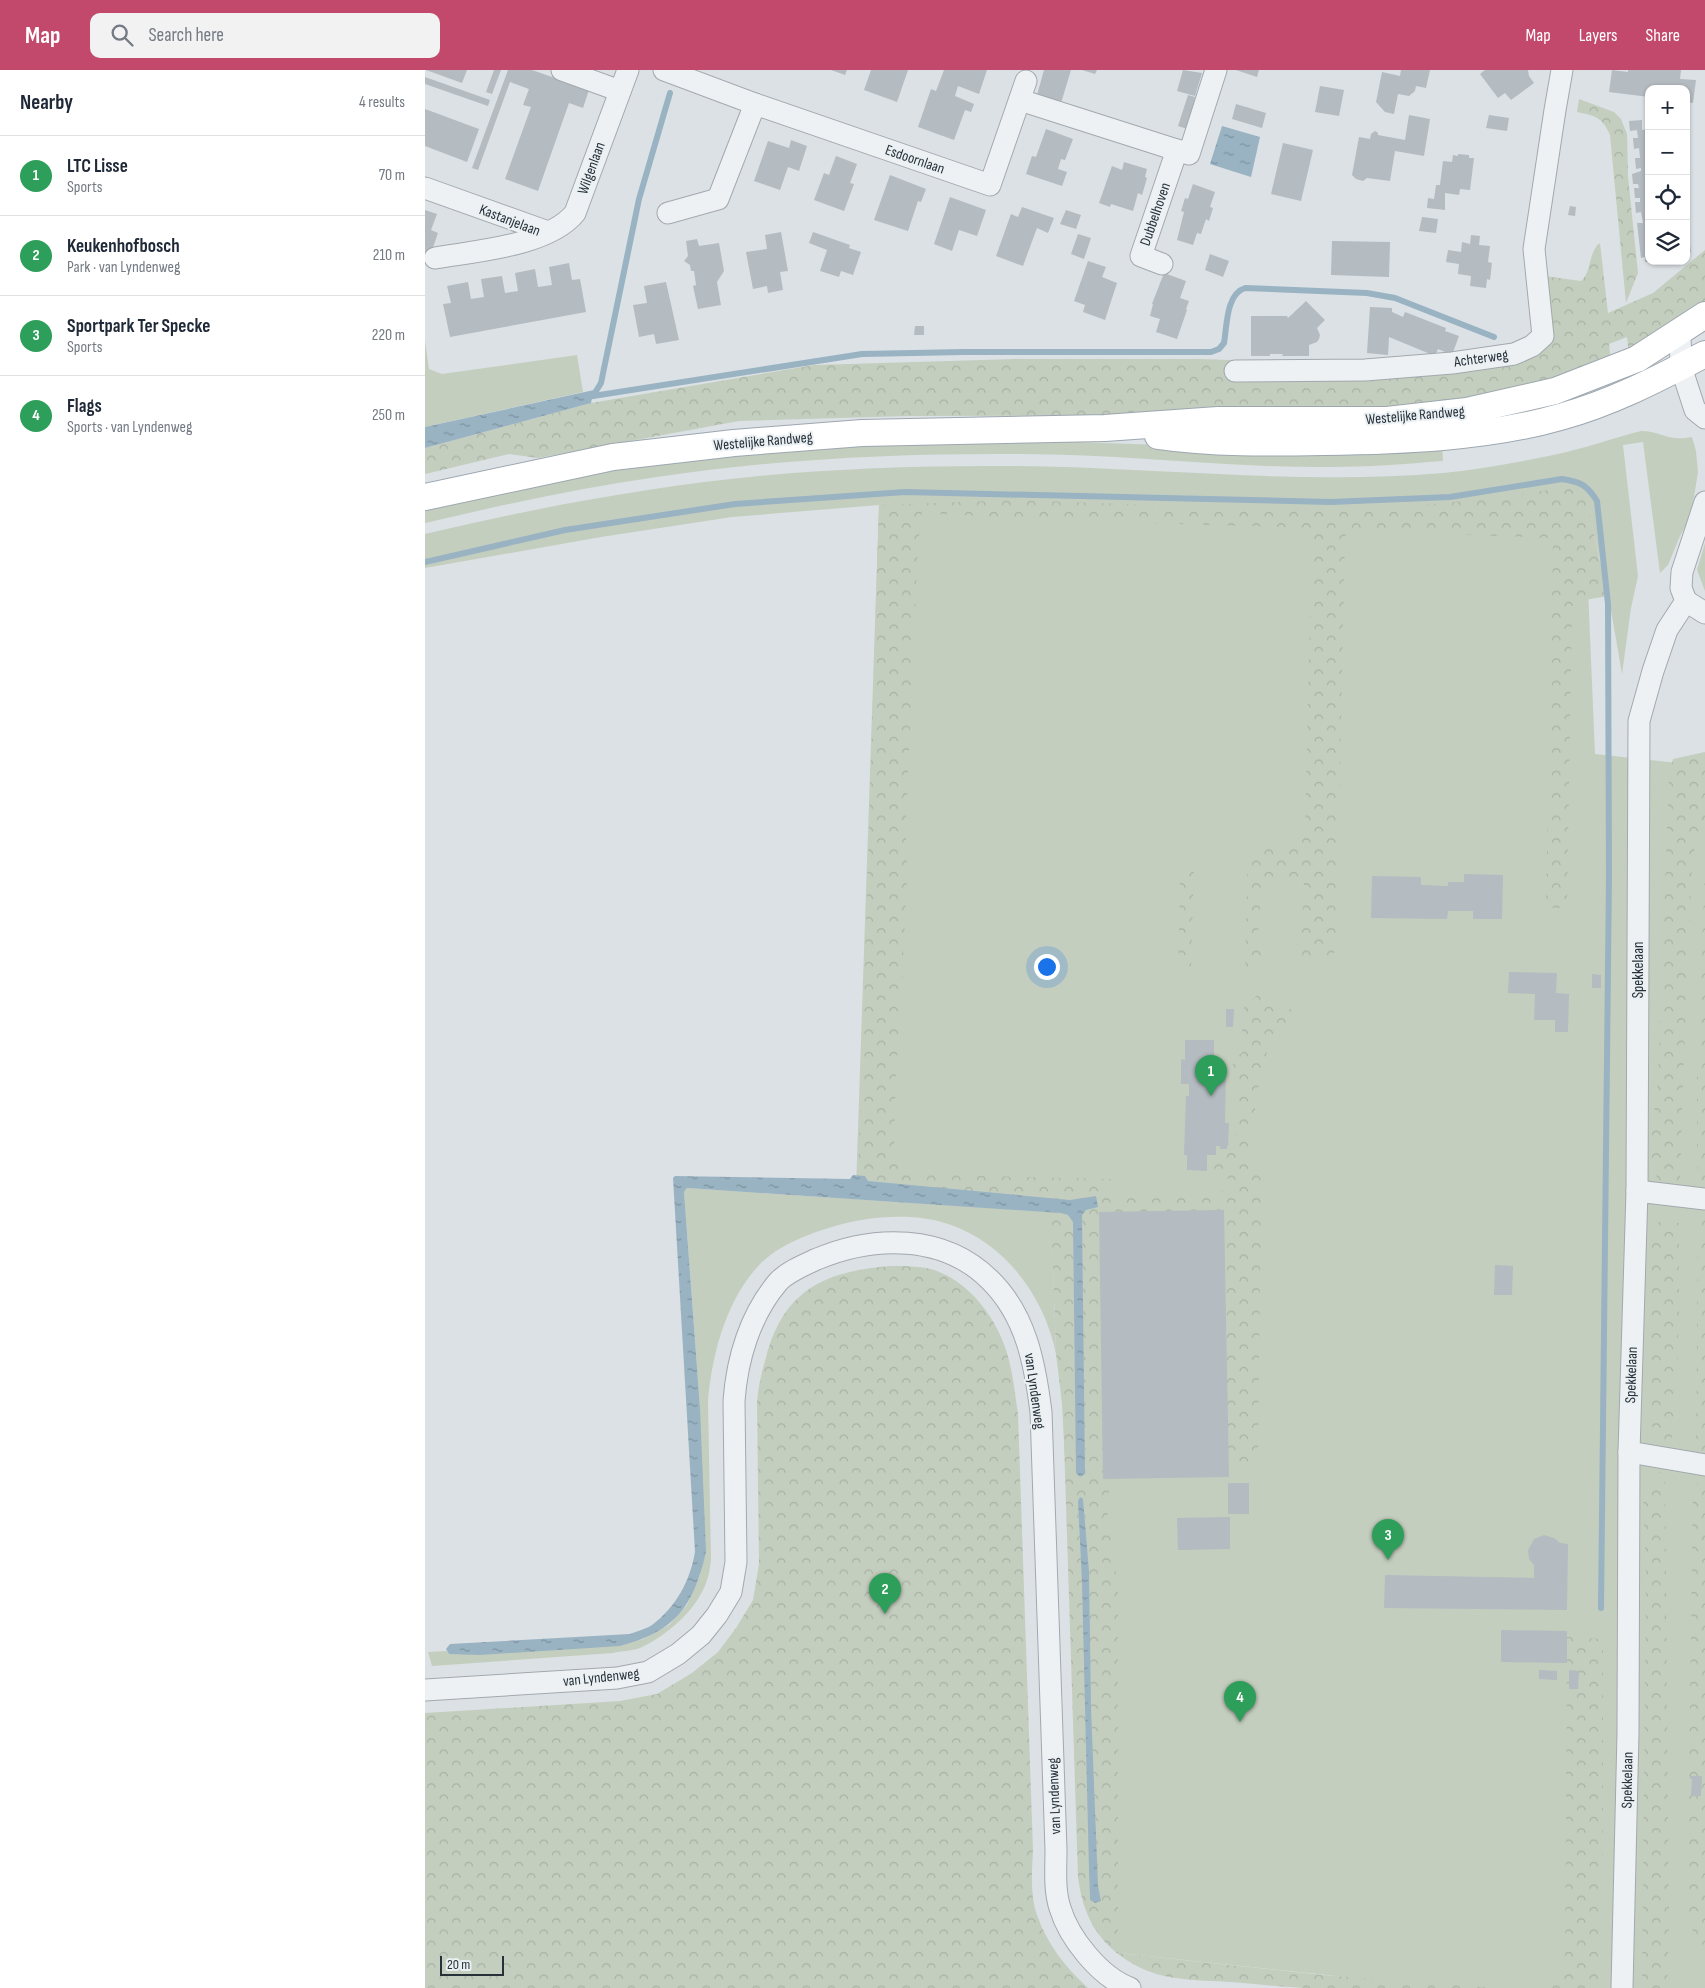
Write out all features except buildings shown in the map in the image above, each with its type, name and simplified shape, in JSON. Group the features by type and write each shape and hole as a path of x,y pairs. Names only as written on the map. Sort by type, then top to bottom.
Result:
{"main road":[{"name":"Westelijke Randweg","path":"425,497 613,457 734,443 862,433 1105,428 1218,420 1387,420 1467,411 1555,391 1637,359 1705,315"},
{"name":"Westelijke Randweg","path":"1105,428 1181,440 1223,442 1394,441 1495,430 1558,418 1598,405 1649,383 1705,354"}],"street":[{"path":"562,70 620,91"},
{"name":"Wilgenlaan","path":"548,232 558,229 575,214 627,70"},
{"name":"Esdoornlaan","path":"664,70 755,104 990,185 1023,90 1107,128 1177,150"},
{"path":"1177,150 1189,154 1216,70"},
{"name":"Achterweg","path":"1235,371 1365,370 1452,362 1515,354 1532,346 1543,336 1534,248 1563,70"},
{"path":"668,213 718,199 755,104"},
{"name":"Dubbelhoven","path":"1162,264 1141,256 1177,150"},
{"name":"Kastanjelaan","path":"425,188 548,232"},
{"name":"Kastanjelaan","path":"435,258 532,241 548,232"},
{"path":"1680,332 1705,354"},
{"path":"1680,332 1681,367 1695,410 1705,418"},
{"path":"1705,502 1682,572 1681,588 1686,601 1705,613"},
{"name":"Spekkelaan","path":"1622,1988 1628,1743 1629,1452 1637,1191 1639,721 1667,630 1686,601"},
{"path":"1637,1191 1705,1199"},
{"name":"van Lyndenweg","path":"425,1690 617,1678 648,1672 678,1654 701,1635 717,1615 731,1592 736,1562 735,1383 746,1338 759,1308 779,1281 801,1266 858,1245 915,1244 943,1249 968,1261 991,1281 1013,1309 1029,1344 1036,1375 1041,1412 1056,1850 1055,1878 1060,1908 1073,1936 1089,1958 1107,1974 1130,1988"},
{"path":"1629,1452 1705,1465"}],"green space":[{"path":"1579,99 1614,112 1621,119 1627,134 1628,176 1638,273 1626,303 1610,135 1598,118 1577,112"},
{"path":"1600,243 1608,313 1653,293 1687,265 1690,265 1690,262 1705,250 1705,309 1629,354 1627,337 1609,344 1611,361 1522,395 1333,415 908,416 739,421 538,458 509,454 425,474 425,448 591,403 814,365 1015,359 1201,359 1404,363 1553,339 1545,276 1581,281 1587,273 1596,247"},
{"path":"425,341 429,369 442,374 577,355 583,392 425,427"},
{"path":"1641,431 1676,438 1692,437 1696,451 1698,472 1691,516 1668,565 1660,573 1643,442 1623,445 1638,576 1631,608 1622,674 1607,587 1584,494 1595,754 1705,766 1705,1988 1429,1988 1355,1978 1118,1953 1118,1945 1106,1943 1092,1925 1052,1231 1056,1354 1051,1333 1043,1313 1020,1276 989,1245 951,1225 923,1218 907,1217 860,1220 804,1237 777,1250 762,1262 739,1292 723,1327 713,1364 708,1401 711,1560 706,1583 688,1613 660,1637 634,1650 432,1666 428,1652 447,1651 449,1654 641,1640 669,1625 687,1605 700,1575 700,1408 684,1192 687,1188 1051,1212 856,1189 879,505 732,517 601,537 425,568 425,534 549,507 633,492 787,474 873,468 987,466 1101,468 1272,476 1386,476 1443,473 1515,462 1568,452"},
{"path":"990,439 1163,445 1442,445 1443,461 1372,466 1291,467 1060,455 976,454 839,458 747,466 628,481 541,497 425,523 425,507 603,470 764,449"},
{"path":"1574,487 1584,490 1608,596 1585,600 1572,606 1567,904 1562,908 1549,908 1546,903 1553,545 1551,538 1353,531 1345,536 1336,952 1321,958 1295,961 1292,958 1291,945 1301,943 1304,882 1266,877 1262,880 1258,934 1264,949 1259,967 1252,972 1245,971 1248,849 1254,846 1301,842 1305,830 1312,528 1112,522 922,513 918,545 906,822 907,875 896,1073 894,1146 906,1174 1111,1179 1114,1197 1180,1198 1215,1193 1229,1188 1237,1181 1216,1174 1207,1165 1212,1159 1231,1152 1235,1145 1236,1082 1232,1070 1234,1062 1242,1053 1242,1010 1256,996 1262,994 1294,1011 1267,1052 1259,1083 1247,1161 1257,1166 1263,1175 1258,1466 1227,1468 1225,1238 1184,1236 1110,1485 1107,1503 1108,1520 1118,1587 1118,1953 1323,1975 1495,1988 1306,1988 1169,1977 1135,1965 1122,1957 1102,1939 1084,1905 1078,1877 1063,1411 1056,1354 1051,1212 1068,1215 1073,1221 1076,1473 1080,1477 1085,1474 1082,1215 1097,1196 1070,1200 868,1181 865,1176 858,1175 879,505 1020,500 1331,512 1446,503","holes":["1083,1499 1089,1571 1091,1708 1098,1886 1101,1901 1090,1899 1082,1582 1078,1501"]},
{"path":"1705,543 1705,591 1697,570"},
{"path":"1705,752 1705,821 1696,840 1692,865 1680,1184 1662,1183 1648,1163 1658,1080 1669,775 1673,759"},
{"path":"1192,862 1194,864 1191,969 1178,969 1180,884 1177,879"},
{"path":"1705,868 1705,1191 1699,1190 1697,1080"},
{"path":"1705,1207 1705,1455 1696,1449 1698,1215"},
{"path":"1659,1221 1679,1223 1679,1314 1675,1425 1671,1441 1660,1440 1651,1423 1652,1237"},
{"path":"891,1266 932,1269 961,1285 981,1304 997,1328 1003,1340 1009,1361 1018,1414 1033,1850 1033,1899 1041,1926 1052,1946 1065,1964 1088,1988 425,1988 425,1713 620,1701 657,1694 692,1673 718,1652 736,1628 753,1600 759,1564 757,1402 761,1376 773,1337 782,1317 794,1301 809,1289 845,1273"},
{"path":"1665,1470 1669,1923 1667,1988 1642,1988 1646,1573 1643,1490 1655,1474"},
{"path":"1705,1478 1705,1948 1693,1931 1687,1917 1693,1488 1701,1479"},
{"path":"1567,1637 1603,1639 1603,1816 1600,1988 1542,1988 1560,1981 1565,1966"}],"water":[{"path":"1222,126 1260,137 1251,177 1210,164"},
{"path":"594,390 591,403 425,448 425,427"},
{"path":"853,1175 865,1176 868,1181 1070,1200 1096,1196 1098,1207 1086,1210 1082,1215 1085,1474 1080,1477 1076,1473 1073,1222 1068,1215 1061,1213 687,1188 684,1192 700,1408 706,1552 695,1588 688,1602 679,1614 655,1633 620,1646 480,1655 449,1654 446,1649 450,1644 630,1634 652,1625 675,1602 690,1573 695,1552 673,1178 675,1176 850,1179"},
{"path":"1080,1497 1083,1499 1089,1571 1091,1708 1098,1886 1101,1901 1095,1903 1090,1900 1082,1582 1078,1501"}],"waterway":[{"path":"593,396 601,383 639,199 670,93"},
{"path":"593,396 862,354 1211,352 1219,349 1224,343 1231,304 1239,291 1245,288 1367,293 1395,298 1494,337"},
{"path":"425,562 565,530 735,504 905,492 1331,502 1450,497 1562,479 1574,481 1587,488 1597,501 1608,604 1609,875 1601,1608"}],"place":[{"name":"LTC Lisse","path":"1211,1096"},
{"name":"Sportpark Ter Specke","path":"1388,1560"},
{"name":"Keukenhofbosch","path":"885,1614"},
{"name":"Flags","path":"1240,1722"}]}
